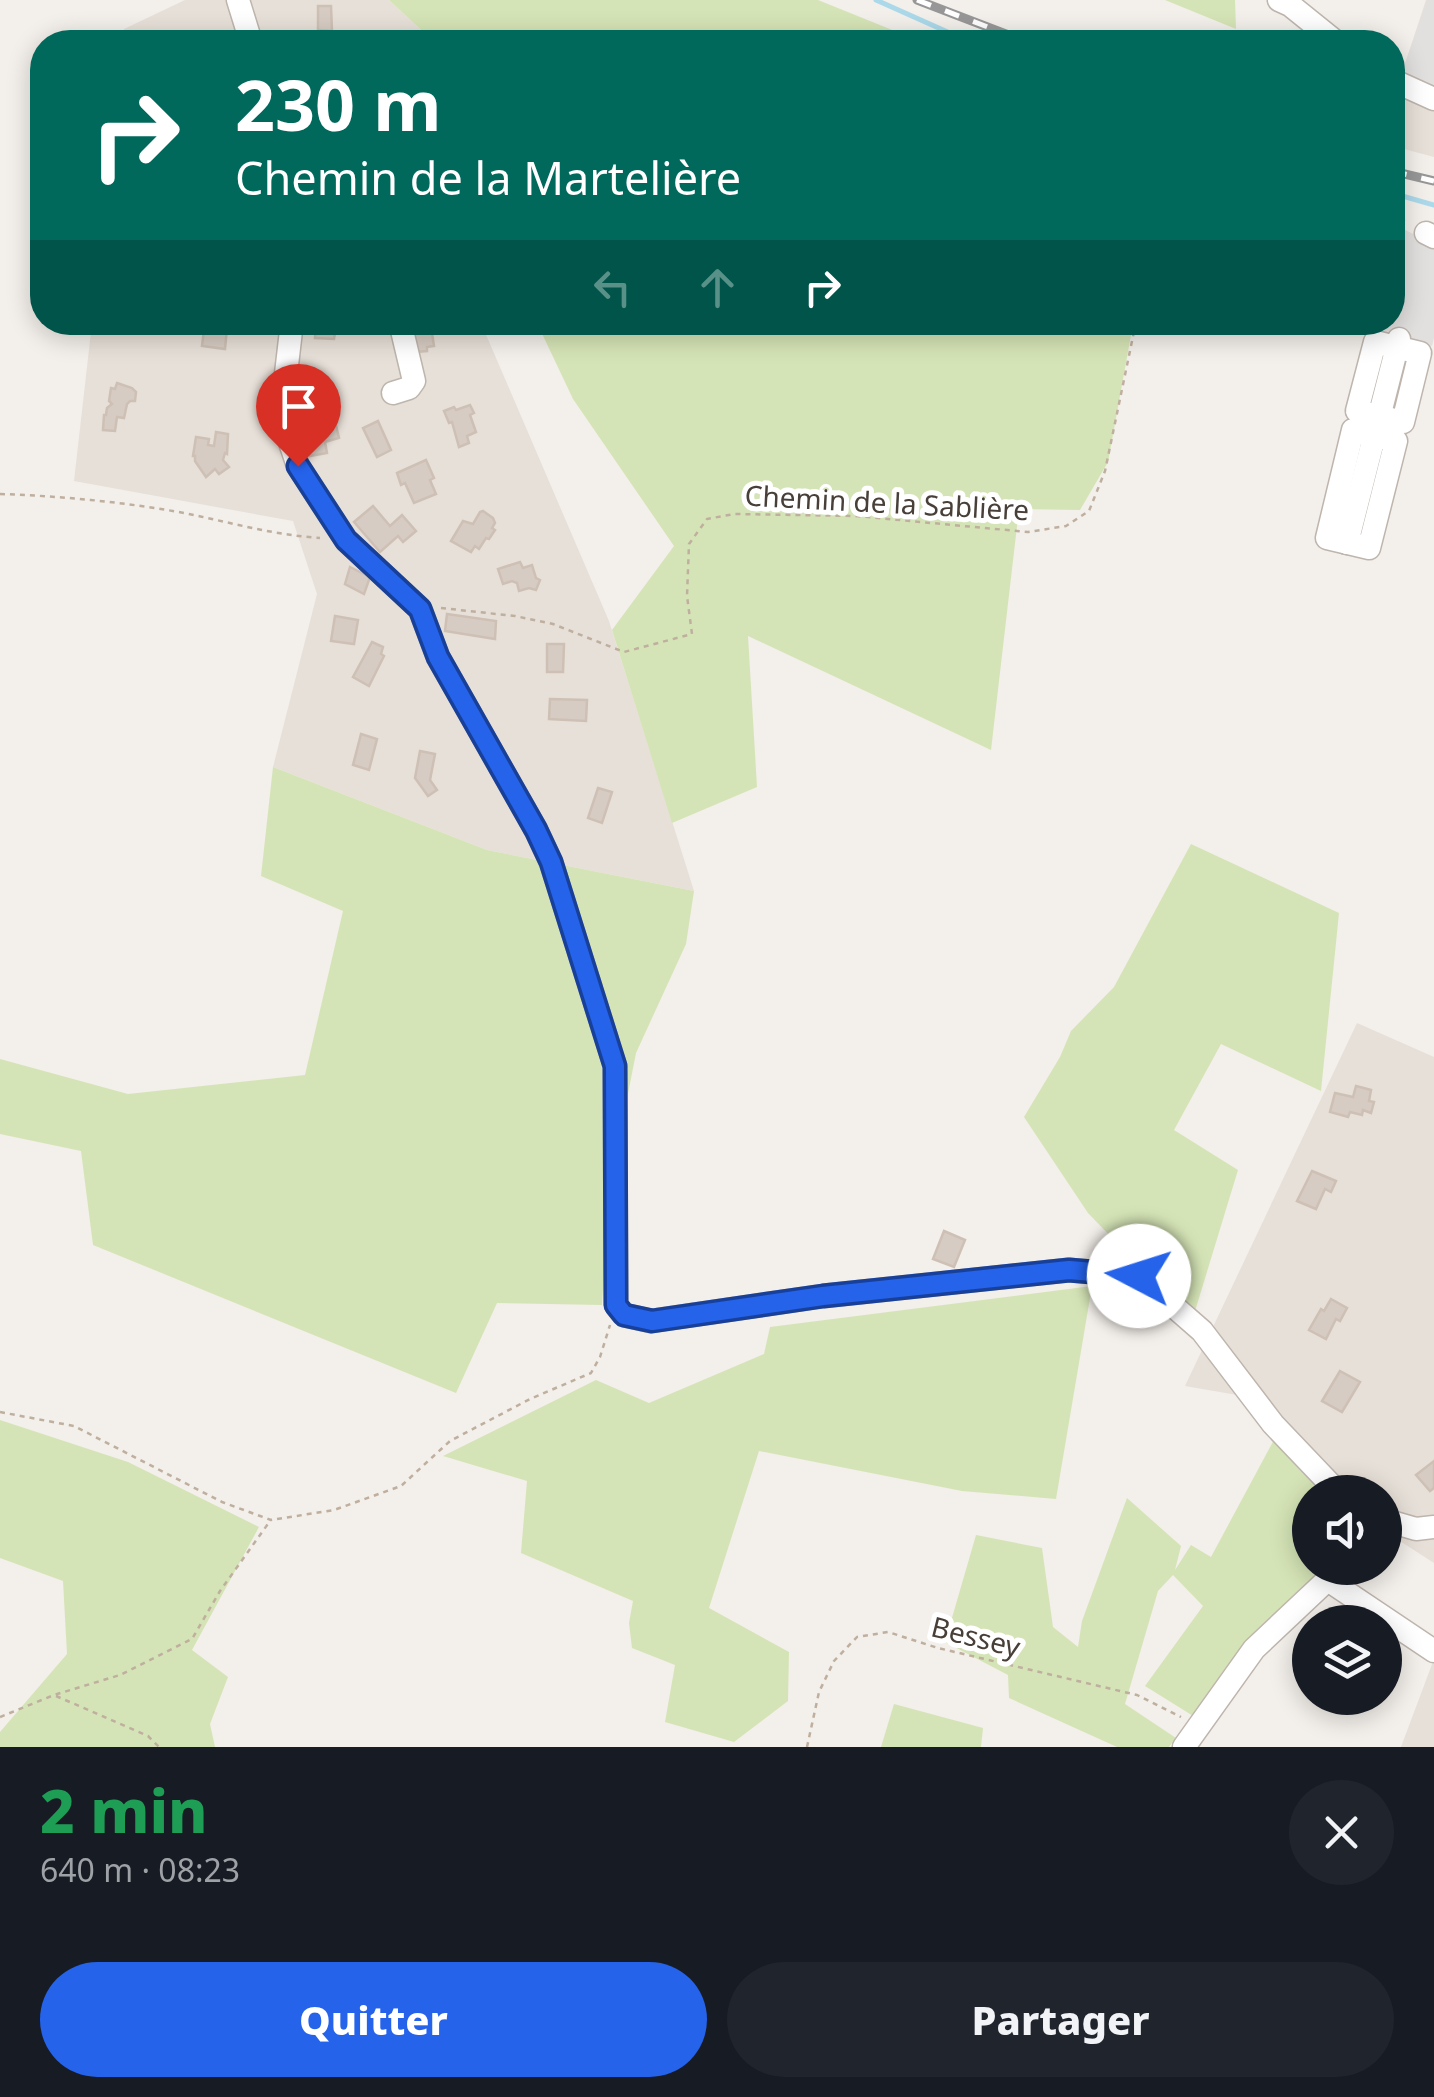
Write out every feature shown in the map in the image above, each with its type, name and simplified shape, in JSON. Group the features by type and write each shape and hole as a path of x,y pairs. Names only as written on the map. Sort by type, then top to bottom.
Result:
{"street":[{"path":"238,0 247,30"},
{"path":"1278,0 1321,30"},
{"path":"1405,86 1434,99"},
{"path":"290,335 282,408 298,466 346,540 420,609 438,657 551,862 615,1066 620,1310 652,1321 823,1296 1069,1270 1139,1276 1202,1330 1274,1424 1322,1475"},
{"path":"393,393 409,388 414,381 403,335"},
{"path":"1388,429 1353,430 1361,489 1369,548 1327,538 1361,489 1388,429 1420,353 1398,343 1374,342 1358,411 1388,429"},
{"path":"1402,1524 1434,1527"},
{"path":"1184,1747 1254,1650 1322,1585"},
{"path":"1348,1585 1434,1651"}],"path":[{"name":"Chemin de la Sablière","path":"420,609 430,606 553,624 624,652 692,634 687,596 689,544 708,518 734,514 856,516 1028,532 1066,526 1090,511 1106,471 1133,335"},
{"path":"0,494 104,502 182,513 288,536 346,540"},
{"path":"0,1412 74,1426 222,1502 271,1520 334,1510 401,1486 450,1441 591,1372 620,1310"},
{"path":"0,1718 54,1695 120,1675 192,1639 220,1590 271,1520"},
{"name":"Bessey","path":"807,1747 819,1692 834,1660 857,1637 888,1632 938,1648 1138,1695 1200,1727"},
{"path":"54,1695 148,1736 159,1747"}],"shaded area":[{"path":"185,0 389,0 421,30 124,30"},
{"path":"1426,0 1434,0 1434,157 1405,149 1405,64"},
{"path":"1427,0 1434,0 1434,91 1405,80 1405,64"},
{"path":"1405,230 1434,244 1432,346 1385,335 1405,335"},
{"path":"91,335 486,335 609,621 694,891 487,850 273,767 317,594 293,521 74,481"},
{"path":"1357,1023 1434,1057 1434,1563 1402,1542 1402,1475 1335,1475 1237,1395 1185,1386"},
{"path":"1434,1659 1434,1747 1401,1747"}],"green space":[{"path":"389,0 818,0 892,30 421,30"},
{"path":"1165,0 1235,0 1236,29"},
{"path":"543,335 1131,335 1108,462 1080,510 1019,509 991,750 748,636 757,787 672,823 612,630 674,546 573,399"},
{"path":"273,767 487,850 694,891 686,944 636,1053 609,1190 602,1305 497,1303 456,1393 93,1245 81,1151 0,1134 0,1059 128,1094 305,1075 343,911 261,876"},
{"path":"1191,844 1339,913 1321,1091 1221,1044 1174,1130 1238,1170 1192,1321 1088,1213 1024,1117 1071,1031 1114,987"},
{"path":"1092,1286 1056,1499 962,1491 759,1451 709,1608 789,1652 788,1701 734,1742 665,1722 675,1665 632,1648 629,1623 633,1601 521,1553 527,1481 443,1456 596,1380 649,1403 764,1354 770,1327"},
{"path":"0,1420 128,1462 259,1527 192,1650 228,1677 210,1724 215,1747 0,1747 0,1732 67,1654 63,1581 0,1558"},
{"path":"1276,1436 1314,1475 1292,1475 1292,1585 1312,1585 1198,1719 1145,1686 1203,1606 1173,1575 1158,1591 1125,1704 1176,1738 1169,1747 1117,1747 1009,1698 1008,1675 945,1642 976,1535 1042,1548 1053,1627 1078,1647 1082,1621 1127,1498 1181,1546 1175,1570 1191,1545 1211,1557"},
{"path":"894,1704 983,1728 981,1747 881,1747"}],"building":[{"path":"318,6 331,6 332,30 318,30"},
{"path":"203,335 226,335 225,349 202,346"},
{"path":"315,335 335,335 334,339"},
{"path":"413,335 432,335 434,346 416,352"},
{"path":"117,383 136,392 135,401 127,404 124,418 117,417 115,431 103,430 104,415 112,404 111,388 115,389"},
{"path":"470,405 476,432 467,436 469,443 459,447 452,422 449,423 444,411"},
{"path":"335,421 339,438 325,442 327,453 310,456 304,429"},
{"path":"378,421 391,450 377,457 363,428"},
{"path":"216,432 228,434 223,460 229,467 219,474 215,469 206,477 193,456 196,437 209,439 208,445 214,446"},
{"path":"426,460 436,494 414,503 397,473"},
{"path":"373,506 390,526 402,515 416,531 403,542 398,536 380,552 354,522"},
{"path":"483,511 493,518 495,530 479,549 475,546 471,552 451,541 463,521 473,524"},
{"path":"520,562 523,568 532,565 540,580 536,590 519,591 512,581 503,584 498,569"},
{"path":"350,567 370,577 364,594 345,584"},
{"path":"447,614 496,621 495,639 445,631"},
{"path":"335,616 358,620 354,644 331,641"},
{"path":"372,642 383,647 384,656 369,686 353,677"},
{"path":"547,644 564,644 563,672 547,672"},
{"path":"550,699 587,700 586,721 549,719"},
{"path":"361,734 377,739 369,770 353,765"},
{"path":"420,751 435,754 430,780 437,790 428,796 415,778"},
{"path":"598,788 612,792 602,823 588,818"},
{"path":"1356,1086 1371,1090 1371,1113 1350,1112 1348,1117 1330,1112 1335,1093 1353,1097"},
{"path":"1312,1171 1336,1181 1331,1192 1325,1189 1316,1209 1297,1201"},
{"path":"944,1231 965,1240 954,1267 933,1259"},
{"path":"1331,1299 1347,1308 1326,1339 1309,1330"},
{"path":"1340,1371 1360,1382 1342,1412 1322,1401"},
{"path":"1434,1461 1434,1488 1430,1491 1416,1475"}],"waterway":[{"path":"876,0 943,30"},
{"path":"1405,197 1434,205"}],"railway":[{"path":"917,0 996,30"},
{"path":"1405,174 1434,181"}],"route":[{"path":"298,466 346,540 420,609 438,657 551,862 615,1066 616,1305 624,1315 652,1321 823,1296 1069,1270 1139,1276"}]}
